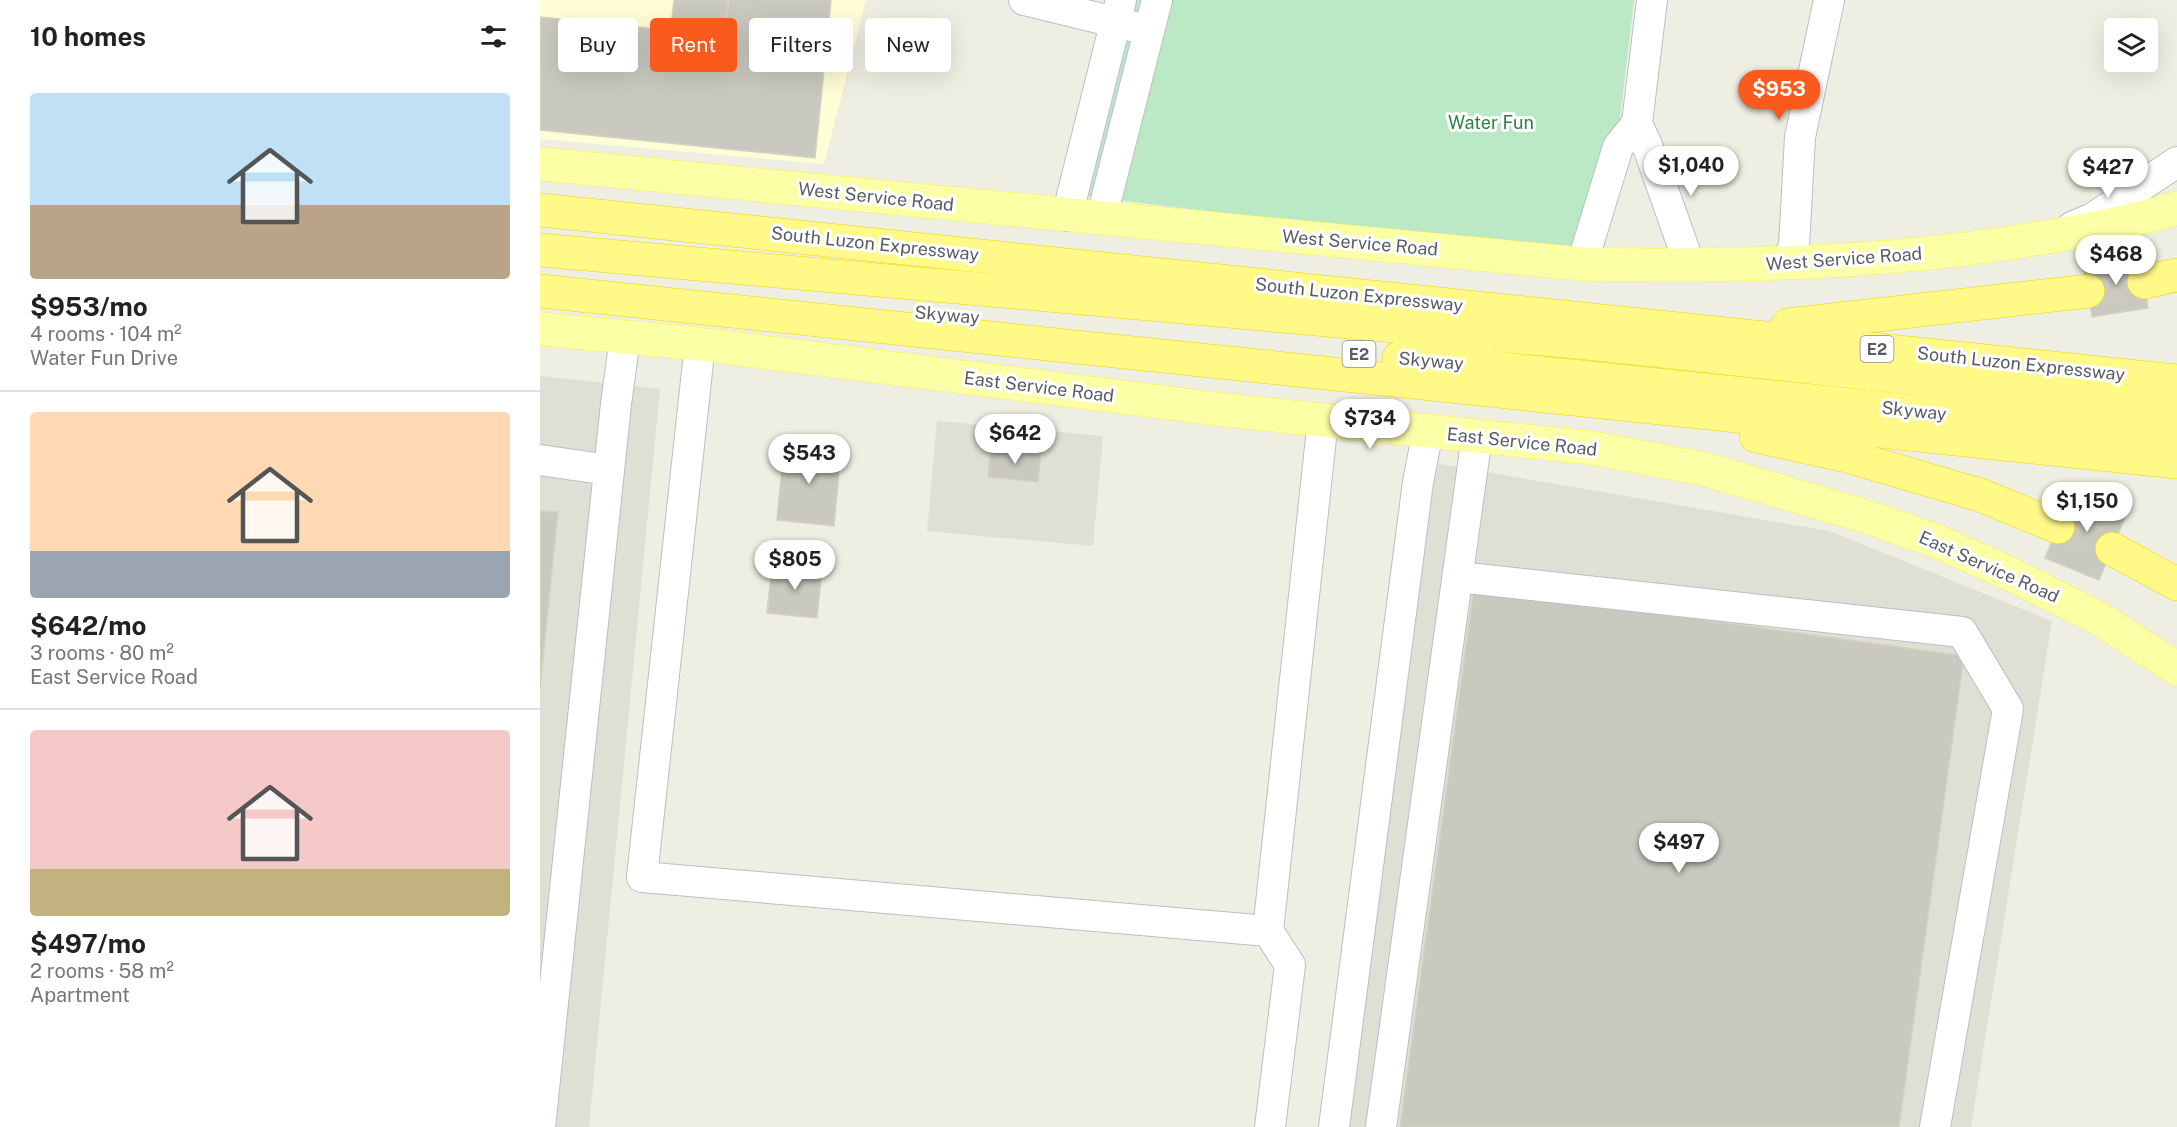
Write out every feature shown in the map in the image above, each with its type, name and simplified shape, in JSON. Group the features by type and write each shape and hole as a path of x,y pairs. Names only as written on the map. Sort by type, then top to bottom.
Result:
{"highway":[{"name":"South Luzon Expressway","path":"540,210 2177,381"},
{"name":"Skyway","path":"540,250 1587,343 2177,406"},
{"path":"2144,282 2177,275"},
{"name":"Skyway","path":"540,277 1582,375 2177,439"},
{"name":"E2","path":"540,291 2177,462"},
{"path":"1576,317 1796,325 2088,291"},
{"path":"1581,399 1847,456 1980,495 2058,527"},
{"path":"2112,549 2177,584"}],"main road":[{"name":"West Service Road","path":"540,164 1582,264 1690,266 1786,264 1913,255 2050,236 2142,219 2177,208"},
{"name":"East Service Road","path":"540,329 700,344 1213,409 1593,448 1704,469 1871,518 1939,542 2098,618 2177,669"}],"street":[{"path":"1024,0 1119,11 1149,30"},
{"path":"1082,217 1104,208 1157,0"},
{"path":"1652,0 1637,123 1649,150 1690,266"},
{"path":"1786,264 1794,246 1800,137 1829,0"},
{"path":"1082,217 1119,11"},
{"path":"1582,264 1618,147 1637,123"},
{"path":"2050,236 2092,218 2177,162"},
{"path":"540,1127 625,338"},
{"path":"700,344 642,877 1268,931"},
{"path":"1270,1127 1290,965 1268,931 1323,419"},
{"path":"1334,1127 1418,482 1428,431"},
{"path":"1381,1127 1477,436"},
{"path":"540,460 609,470"},
{"path":"1458,577 1962,632 2008,709 1935,1127"}],"shaded area":[{"path":"540,0 866,0 853,51 853,18 749,18 749,72 848,72 824,164 540,139"},
{"path":"540,376 660,389 589,1127 540,1127"},
{"path":"937,421 1103,436 1093,546 927,531"},
{"path":"1434,463 1829,531 2052,621 1971,1127 1344,1127"}],"green space":[{"name":"Water Fun","path":"1133,0 1634,0 1617,143 1567,255 1084,196"}],"building":[{"path":"674,0 728,0 726,18 672,18"},
{"path":"729,0 831,0 829,18 749,18 749,72 824,72 815,158 540,130 540,17 558,19 558,72 638,72 638,27 650,28 650,72 737,72 737,18 727,18"},
{"path":"2139,255 2148,308 2092,317 2083,264"},
{"path":"784,445 841,450 834,526 777,520"},
{"path":"991,449 1041,454 1038,482 988,477"},
{"path":"2075,486 2129,508 2099,580 2045,558"},
{"path":"540,511 558,512 540,688"},
{"path":"772,565 822,569 817,618 767,613"},
{"path":"1474,588 1964,656 1899,1127 1400,1127"}],"tunnel":[{"path":"2088,291 2144,282"},
{"path":"2058,527 2112,549"}]}
